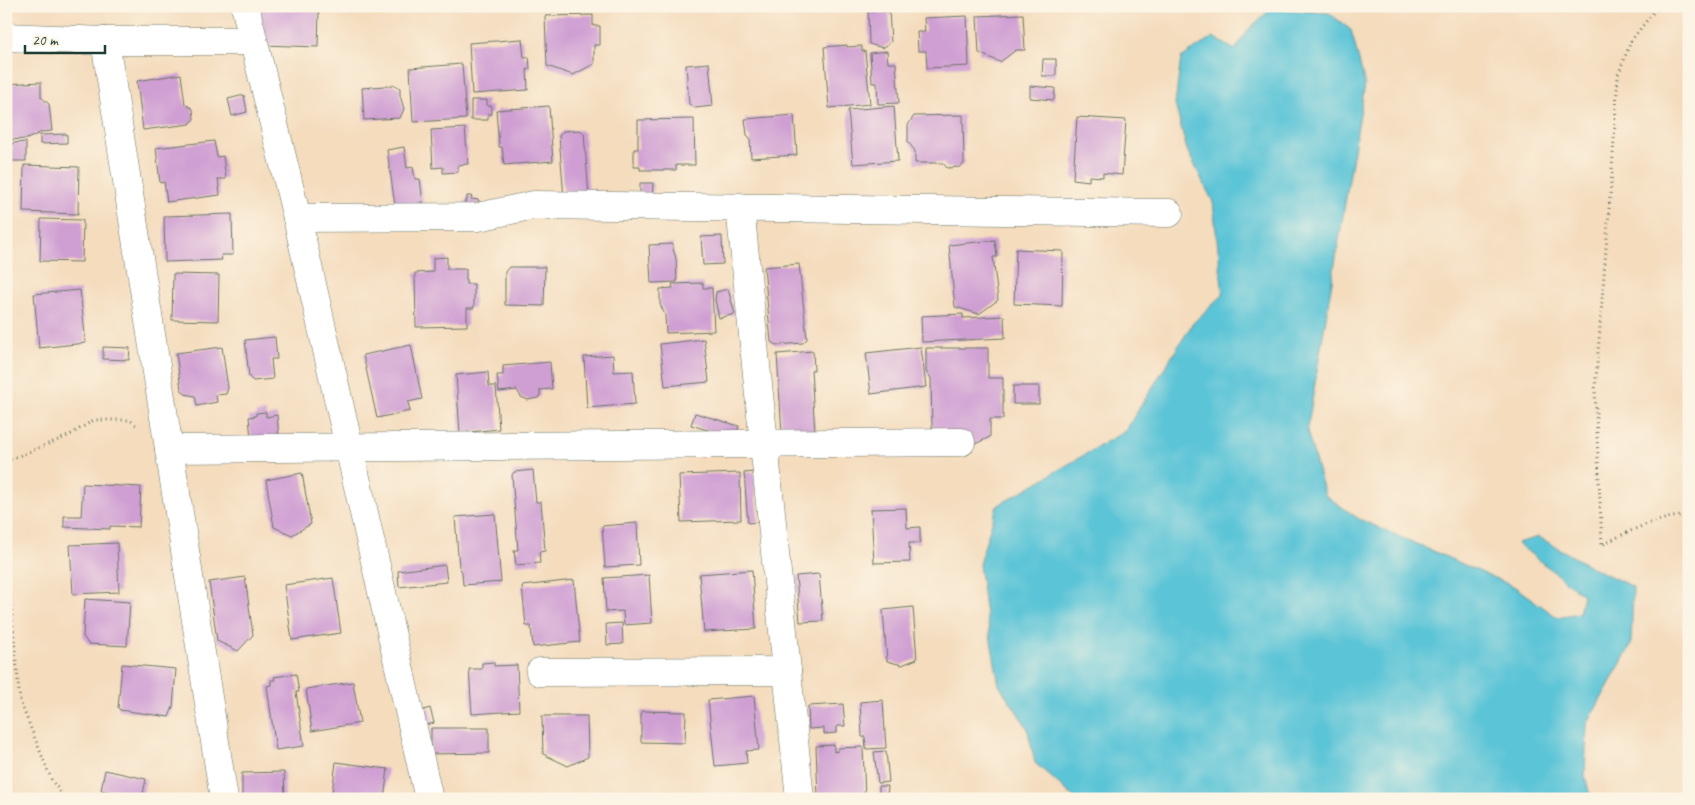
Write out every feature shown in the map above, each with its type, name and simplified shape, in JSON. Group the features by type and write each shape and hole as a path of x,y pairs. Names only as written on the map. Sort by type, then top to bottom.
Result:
{"street":[{"path":"244,6 297,218 429,799"},
{"path":"6,37 105,42 253,41"},
{"path":"105,42 224,799"},
{"path":"297,218 478,217 534,205 1170,213"},
{"path":"740,207 800,799"},
{"path":"169,448 961,442"},
{"path":"540,672 787,671"}],"path":[{"path":"1660,6 1632,41 1618,75 1595,391 1602,545 1630,531 1675,516 1689,516"},
{"path":"6,461 68,436 94,420 130,420 169,448"},
{"path":"6,586 10,596 20,701 52,781 66,799"}],"water":[{"path":"1271,9 1329,13 1351,30 1365,84 1307,431 1325,495 1359,519 1515,587 1557,617 1579,613 1583,595 1517,543 1539,537 1591,567 1633,587 1631,645 1587,724 1585,776 1591,799 1076,799 1035,763 1027,727 999,685 979,564 997,506 1125,431 1193,323 1223,295 1213,202 1187,150 1175,104 1181,58 1213,37 1235,50 1249,29"}],"building":[{"path":"260,7 319,9 318,47 263,45 260,27"},
{"path":"889,11 891,42 883,48 869,44 868,12"},
{"path":"1023,14 1025,50 1016,50 1000,62 979,53 977,16"},
{"path":"593,15 593,26 600,26 600,45 594,45 594,64 573,75 547,66 545,16"},
{"path":"967,16 969,66 927,68 926,51 918,51 917,32 925,32 924,18"},
{"path":"522,39 524,58 529,57 530,69 527,69 528,90 472,94 469,43"},
{"path":"847,45 847,47 862,46 862,51 865,51 870,104 829,108 824,47"},
{"path":"887,51 888,63 896,63 899,103 878,104 877,83 872,83 870,53"},
{"path":"1043,59 1056,59 1056,76 1042,76"},
{"path":"709,63 713,106 695,108 689,104 686,65"},
{"path":"462,64 466,119 413,122 410,68"},
{"path":"181,74 185,104 193,109 194,119 190,124 143,130 137,81"},
{"path":"41,82 41,97 49,104 52,131 42,132 27,139 6,140 6,84"},
{"path":"395,85 400,88 404,109 400,118 364,120 362,88"},
{"path":"1030,86 1055,88 1054,100 1030,98"},
{"path":"244,95 247,112 232,116 228,99"},
{"path":"471,100 487,100 487,106 492,106 492,114 488,114 488,120 471,120"},
{"path":"549,106 553,161 504,165 502,147 499,147 496,110"},
{"path":"894,106 898,161 853,164 848,110"},
{"path":"794,115 797,155 751,158 750,138 747,135 745,119"},
{"path":"963,115 964,164 960,167 947,168 943,163 915,163 915,151 908,142 908,125 914,116"},
{"path":"1077,117 1126,120 1122,175 1103,173 1103,177 1089,176 1089,181 1073,179"},
{"path":"694,119 695,165 676,165 676,170 640,170 640,167 634,167 634,149 638,149 638,120"},
{"path":"465,128 468,164 458,165 458,172 443,173 443,167 433,168 431,130"},
{"path":"580,130 584,133 589,196 564,198 559,136 563,131"},
{"path":"67,134 67,143 40,144 40,135"},
{"path":"214,141 217,157 223,156 226,179 218,179 220,195 167,202 164,182 160,183 156,148"},
{"path":"26,142 26,161 12,161 12,143"},
{"path":"404,147 407,168 413,167 415,179 420,179 423,203 395,205 387,150"},
{"path":"24,165 79,167 78,214 23,212"},
{"path":"640,183 653,183 652,203 640,194"},
{"path":"467,196 472,196 471,199 479,200 478,209 464,208"},
{"path":"232,214 233,255 221,255 222,260 165,262 164,216"},
{"path":"41,219 83,220 82,262 40,261"},
{"path":"722,236 723,264 703,265 701,237"},
{"path":"995,240 997,257 993,257 998,300 979,314 955,307 949,245"},
{"path":"673,244 676,258 677,282 651,283 649,245"},
{"path":"1016,249 1063,251 1062,306 1014,304"},
{"path":"447,257 447,269 466,269 466,284 474,284 474,308 467,308 467,326 416,327 415,273 433,272 433,258"},
{"path":"799,264 807,339 803,343 776,345 771,342 764,267"},
{"path":"509,267 545,267 544,306 505,305 505,272"},
{"path":"173,274 219,275 218,321 172,320"},
{"path":"703,283 703,288 712,288 714,331 666,333 665,315 660,304 660,289 673,288 672,284"},
{"path":"728,289 735,314 719,318 715,300 716,292"},
{"path":"80,290 86,343 39,348 34,294"},
{"path":"963,314 963,318 1004,316 1005,338 922,342 921,316"},
{"path":"275,337 277,359 271,359 273,379 253,381 249,377 245,340"},
{"path":"704,339 709,382 665,386 660,344"},
{"path":"411,345 422,399 408,402 410,411 377,418 363,355"},
{"path":"103,347 130,348 129,360 103,359"},
{"path":"222,347 228,388 226,394 216,395 217,402 197,406 195,396 185,394 181,389 176,353"},
{"path":"921,347 926,387 871,394 866,353"},
{"path":"926,348 988,348 988,378 1003,378 1003,419 990,419 990,437 973,445 932,429 931,378 926,372"},
{"path":"813,351 814,370 811,370 815,432 782,434 777,354"},
{"path":"613,355 614,372 633,371 635,404 587,408 584,357"},
{"path":"550,362 552,389 540,390 538,398 528,400 521,397 517,390 499,392 497,375 503,375 503,366"},
{"path":"488,372 489,386 496,386 499,429 460,433 456,375"},
{"path":"1013,386 1039,386 1039,404 1013,404"},
{"path":"266,412 266,417 277,415 279,437 251,439 249,417 256,416 256,413"},
{"path":"695,413 739,426 735,438 691,425"},
{"path":"533,470 536,502 541,502 545,551 539,552 540,563 516,565 514,550 518,550 512,475 514,472"},
{"path":"754,472 758,522 748,523 744,473"},
{"path":"302,473 311,524 292,535 274,527 266,480"},
{"path":"740,473 741,520 681,522 679,475"},
{"path":"83,484 141,487 139,527 110,526 110,529 64,527 64,516 81,516"},
{"path":"906,508 907,528 920,527 920,543 909,543 910,562 874,563 871,509"},
{"path":"495,514 501,582 463,585 462,572 459,567 455,517"},
{"path":"637,523 639,565 605,567 602,526"},
{"path":"117,543 119,592 73,594 70,545"},
{"path":"445,565 447,582 399,587 398,571"},
{"path":"752,570 756,629 704,632 699,574"},
{"path":"819,574 823,621 800,622 796,576"},
{"path":"649,575 652,623 624,625 623,611 606,612 604,578"},
{"path":"245,577 253,635 238,651 217,641 209,582"},
{"path":"333,578 341,633 292,640 284,585"},
{"path":"574,580 580,642 533,647 531,626 526,626 522,586"},
{"path":"85,599 130,602 127,646 88,644 83,636"},
{"path":"913,607 917,659 902,665 887,661 883,610"},
{"path":"622,623 623,644 607,645 606,624"},
{"path":"494,662 494,666 517,665 519,711 472,714 469,669 482,669 482,663"},
{"path":"122,664 176,669 173,707 169,717 120,710 118,708"},
{"path":"296,674 299,692 296,692 304,746 276,750 267,686 271,685 271,680 275,680 274,677"},
{"path":"353,682 360,723 312,731 306,689"},
{"path":"754,696 759,750 746,751 747,763 715,766 708,700"},
{"path":"883,700 886,748 866,749 865,737 862,737 860,702"},
{"path":"843,704 845,726 837,726 837,733 824,734 824,728 809,729 808,706"},
{"path":"430,708 434,723 422,726 418,712"},
{"path":"641,711 686,712 685,743 641,742"},
{"path":"542,716 587,716 588,757 568,766 543,754"},
{"path":"431,728 489,728 489,753 431,754"},
{"path":"834,745 834,752 838,751 838,748 863,747 865,797 818,798 816,746"},
{"path":"886,751 889,782 878,783 874,752"},
{"path":"336,762 388,769 384,799 334,799 332,792"},
{"path":"105,770 146,779 142,799 101,790"},
{"path":"284,772 285,799 242,799 242,773"},
{"path":"879,786 888,786 887,797 879,797"}]}
